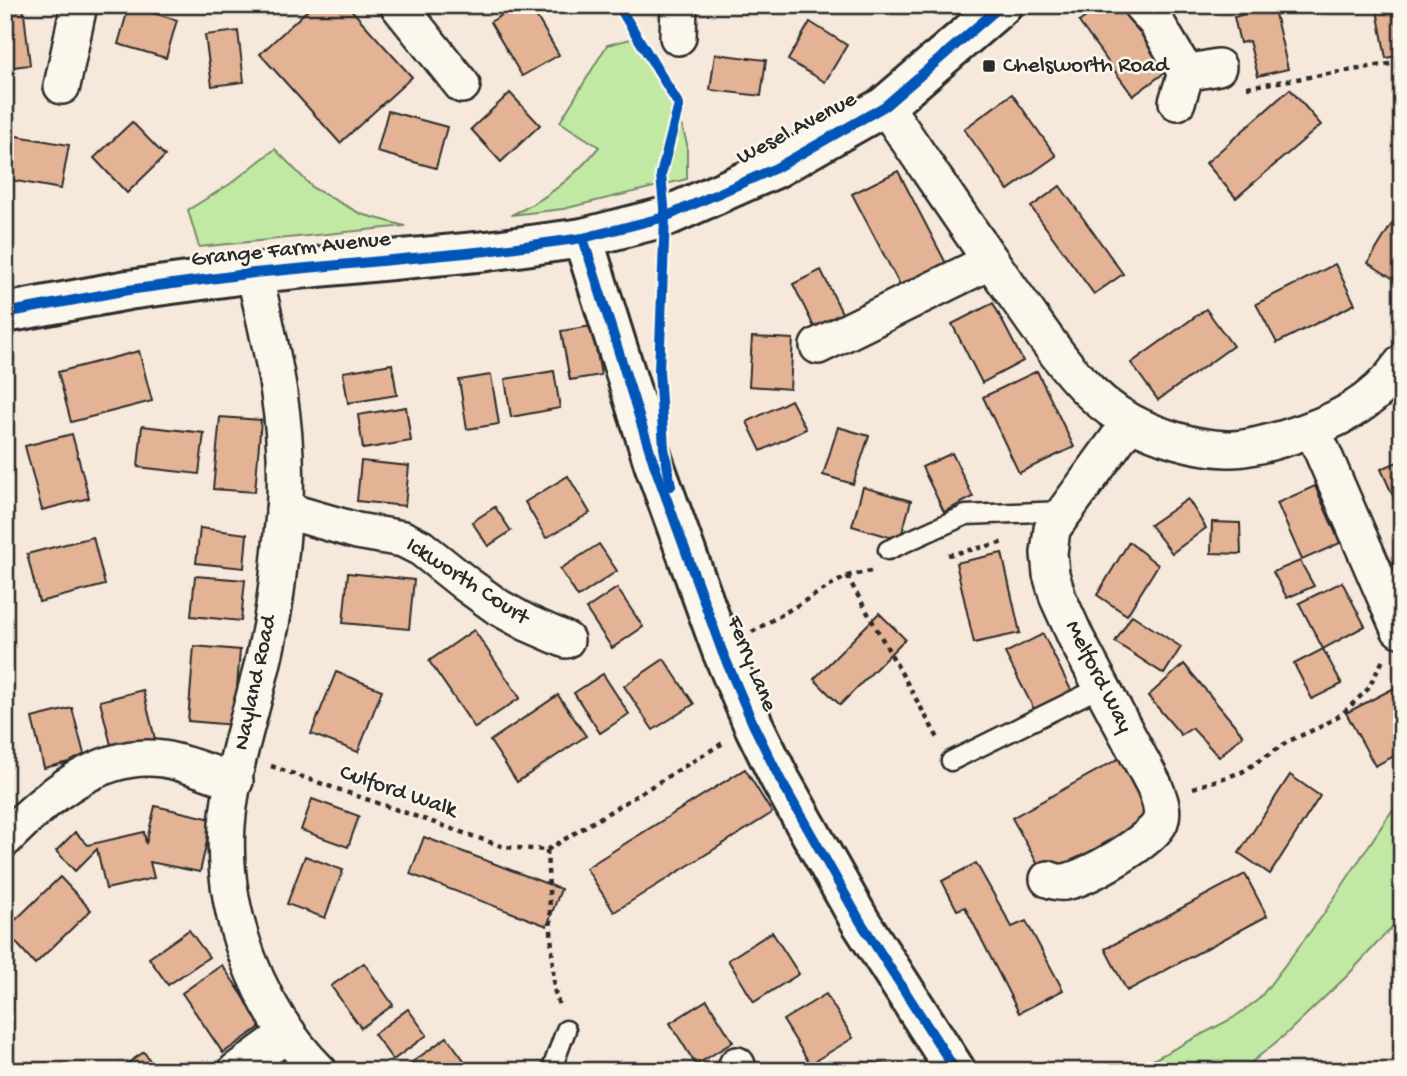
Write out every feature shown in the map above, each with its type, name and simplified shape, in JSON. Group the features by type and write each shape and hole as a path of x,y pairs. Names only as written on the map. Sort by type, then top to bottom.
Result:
{"street":[{"path":"62,86 79,5"},
{"path":"398,5 462,85"},
{"name":"Wesel Avenue","path":"583,238 666,217 776,168 885,106 1003,5"},
{"path":"1141,5 1205,83"},
{"path":"885,106 1062,360 1097,398 1130,422 1182,442 1229,449 1274,441 1313,430 1341,418 1367,401 1388,382 1402,363"},
{"name":"Grange Farm Avenue","path":"5,313 128,290 254,273 487,251 583,238"},
{"name":"Ferry Lane","path":"583,238 654,464 722,651 753,724 780,779 860,921 956,1071"},
{"path":"818,346 991,261"},
{"name":"Nayland Road","path":"254,273 277,373 286,455 284,510 269,638 237,768 227,824 228,870 234,909 255,975 288,1033 319,1071"},
{"name":"Melford Way","path":"1048,879 1061,883 1077,879 1147,838 1160,822 1162,806 1154,785 1077,640 1058,598 1051,574 1049,553 1052,528 1130,422"},
{"path":"1313,430 1399,629"},
{"name":"Ickworth Court","path":"284,510 357,531 403,539 421,548 498,607 566,640"},
{"path":"5,839 50,797 82,776 135,759 162,759 237,768"},
{"path":"236,1071 288,1033"}],"lane":[{"path":"888,550 966,515 1064,511"},
{"path":"951,761 1103,687"},
{"path":"551,1071 566,1030"}],"path":[{"path":"1205,83 1402,62"},
{"path":"847,576 951,761"},
{"path":"1154,785 1197,788 1241,772 1289,741 1343,713 1368,689 1399,629"},
{"path":"566,1030 554,989 547,850 753,724"}],"green space":[{"path":"631,39 678,112 687,144 687,179 563,209 511,215 559,186 599,147 560,122 607,45"},
{"path":"275,149 313,188 361,214 405,226 199,247 188,210 230,184"},
{"path":"1402,805 1402,916 1348,975 1286,1034 1241,1071 1132,1071 1233,1018 1259,999 1323,915 1391,812"}],"building":[{"path":"5,5 23,5 30,65 5,68"},
{"path":"313,5 347,5 412,77 340,143 260,54"},
{"path":"519,5 530,5 559,55 522,76 490,22"},
{"path":"799,5 827,5 801,13"},
{"path":"1102,5 1120,5 1168,70 1133,96 1079,22"},
{"path":"1243,5 1273,5 1288,69 1258,76 1249,41 1240,43 1234,17 1245,14"},
{"path":"1376,5 1402,5 1402,55 1386,58"},
{"path":"129,6 177,20 166,58 118,44"},
{"path":"810,22 847,45 825,82 788,60"},
{"path":"238,31 244,82 212,86 205,35"},
{"path":"715,54 766,60 761,96 710,90"},
{"path":"1290,89 1321,125 1236,198 1206,163"},
{"path":"510,93 540,125 501,162 471,129"},
{"path":"1012,94 1056,156 1008,190 964,129"},
{"path":"388,111 447,127 436,168 377,152"},
{"path":"132,122 165,156 127,193 94,158"},
{"path":"5,134 69,145 61,189 5,179"},
{"path":"898,171 950,271 905,295 852,194"},
{"path":"1060,186 1123,274 1094,294 1031,207"},
{"path":"1402,207 1402,284 1368,263"},
{"path":"1335,264 1355,304 1277,343 1256,304"},
{"path":"821,270 843,315 815,329 793,284"},
{"path":"993,303 1023,361 982,383 952,324"},
{"path":"1206,309 1233,346 1158,400 1131,363"},
{"path":"592,326 601,375 570,380 561,331"},
{"path":"752,337 793,339 790,389 749,386"},
{"path":"139,351 152,401 71,422 58,372"},
{"path":"392,364 397,395 348,403 343,372"},
{"path":"554,371 560,408 511,417 505,379"},
{"path":"1037,371 1074,447 1019,473 983,397"},
{"path":"491,375 499,424 467,429 459,380"},
{"path":"791,400 806,429 761,451 747,422"},
{"path":"406,407 411,441 363,449 358,415"},
{"path":"220,417 261,420 255,492 213,489"},
{"path":"142,426 204,433 199,474 138,467"},
{"path":"838,427 869,436 853,484 823,475"},
{"path":"72,434 89,498 42,510 25,446"},
{"path":"952,453 973,497 944,512 922,467"},
{"path":"1402,460 1402,514 1401,514 1381,469"},
{"path":"361,461 409,466 405,506 357,501"},
{"path":"568,476 590,513 546,538 525,502"},
{"path":"1315,486 1340,543 1302,560 1277,503"},
{"path":"863,487 911,501 900,540 852,526"},
{"path":"1188,499 1206,528 1172,553 1150,525"},
{"path":"495,507 511,531 488,546 472,522"},
{"path":"1212,522 1240,523 1241,554 1211,553"},
{"path":"200,528 247,534 244,568 196,563"},
{"path":"93,537 105,585 39,602 27,554"},
{"path":"1129,542 1158,565 1127,615 1097,595"},
{"path":"599,544 617,571 578,597 560,569"},
{"path":"1002,553 1020,633 974,643 956,563"},
{"path":"1300,561 1314,586 1287,598 1273,572"},
{"path":"348,573 414,580 409,629 343,623"},
{"path":"195,576 245,580 241,621 191,616"},
{"path":"1342,582 1365,626 1323,649 1299,603"},
{"path":"617,588 643,627 612,648 586,609"},
{"path":"879,613 905,639 840,705 814,679"},
{"path":"1132,615 1181,647 1164,674 1115,642"},
{"path":"474,630 520,698 475,728 429,661"},
{"path":"1043,634 1075,698 1038,717 1005,653"},
{"path":"194,646 240,650 234,725 188,721"},
{"path":"1323,649 1342,684 1312,699 1294,664"},
{"path":"664,659 694,704 653,730 624,686"},
{"path":"1184,664 1243,735 1219,757 1192,728 1181,735 1148,696"},
{"path":"336,672 382,690 358,752 311,734"},
{"path":"603,674 629,714 600,733 574,693"},
{"path":"1402,684 1402,752 1375,766 1346,713"},
{"path":"143,690 155,739 112,749 100,701"},
{"path":"558,695 586,736 517,782 490,741"},
{"path":"72,708 85,758 44,768 32,718"},
{"path":"1127,754 1161,815 1046,879 1012,818"},
{"path":"745,769 772,813 614,912 586,868"},
{"path":"1290,775 1320,796 1270,874 1239,853"},
{"path":"312,799 359,816 348,847 301,830"},
{"path":"155,806 212,819 200,872 150,862 154,878 106,889 97,849 75,871 56,851 75,832 88,845 144,832 146,844"},
{"path":"424,837 561,889 547,926 410,874"},
{"path":"305,856 343,870 325,918 287,904"},
{"path":"976,863 1012,927 1026,921 1063,990 1019,1013 965,907 957,910 942,881"},
{"path":"1245,874 1267,916 1127,991 1105,949"},
{"path":"60,877 91,910 35,964 5,930"},
{"path":"189,930 209,957 168,985 149,958"},
{"path":"772,932 799,974 754,1002 728,960"},
{"path":"364,963 393,1005 361,1028 331,986"},
{"path":"222,965 263,1025 223,1053 182,993"},
{"path":"826,994 853,1038 810,1064 783,1020"},
{"path":"707,1000 733,1042 696,1065 670,1023"},
{"path":"408,1009 427,1035 393,1060 374,1034"},
{"path":"447,1037 472,1071 410,1071 407,1066"},
{"path":"144,1052 157,1071 117,1071"},
{"path":"859,1062 908,1067 907,1071 858,1071"}],"cycle path":[{"path":"618,5 679,105 661,175 665,217 659,371 664,448 671,486"},
{"path":"5,313 128,290 254,273 487,251 583,238 665,217 776,168 885,106 1002,5"},
{"path":"583,238 654,464 722,651 753,724 780,779 860,921 956,1071"}],"place":[{"name":"Chelsworth Road","path":"989,66"}]}
